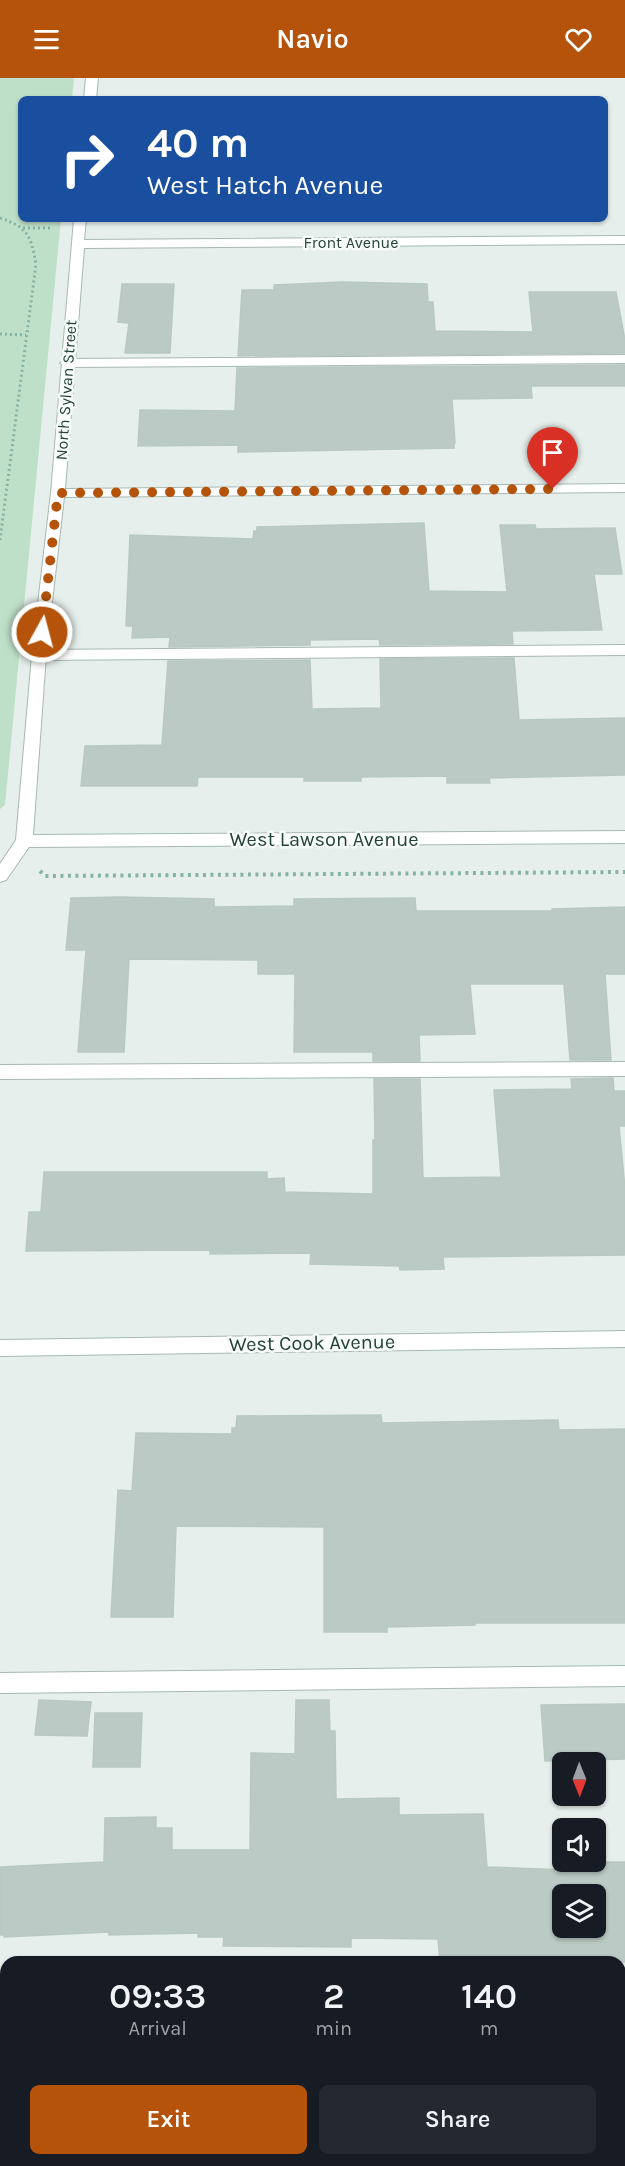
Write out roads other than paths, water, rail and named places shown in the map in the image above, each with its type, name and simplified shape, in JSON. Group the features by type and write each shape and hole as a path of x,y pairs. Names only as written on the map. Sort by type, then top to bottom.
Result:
{"street":[{"path":"90,96 92,78"},
{"name":"North Sylvan Street","path":"0,876 24,841 39,655 58,493 80,222"},
{"name":"Front Avenue","path":"78,244 625,240"},
{"path":"67,363 625,359"},
{"path":"58,493 625,488"},
{"path":"39,655 625,650"},
{"name":"West Lawson Avenue","path":"24,841 625,837"},
{"path":"0,1072 625,1069"},
{"name":"West Cook Avenue","path":"0,1348 625,1339"},
{"path":"0,1683 625,1676"}]}
